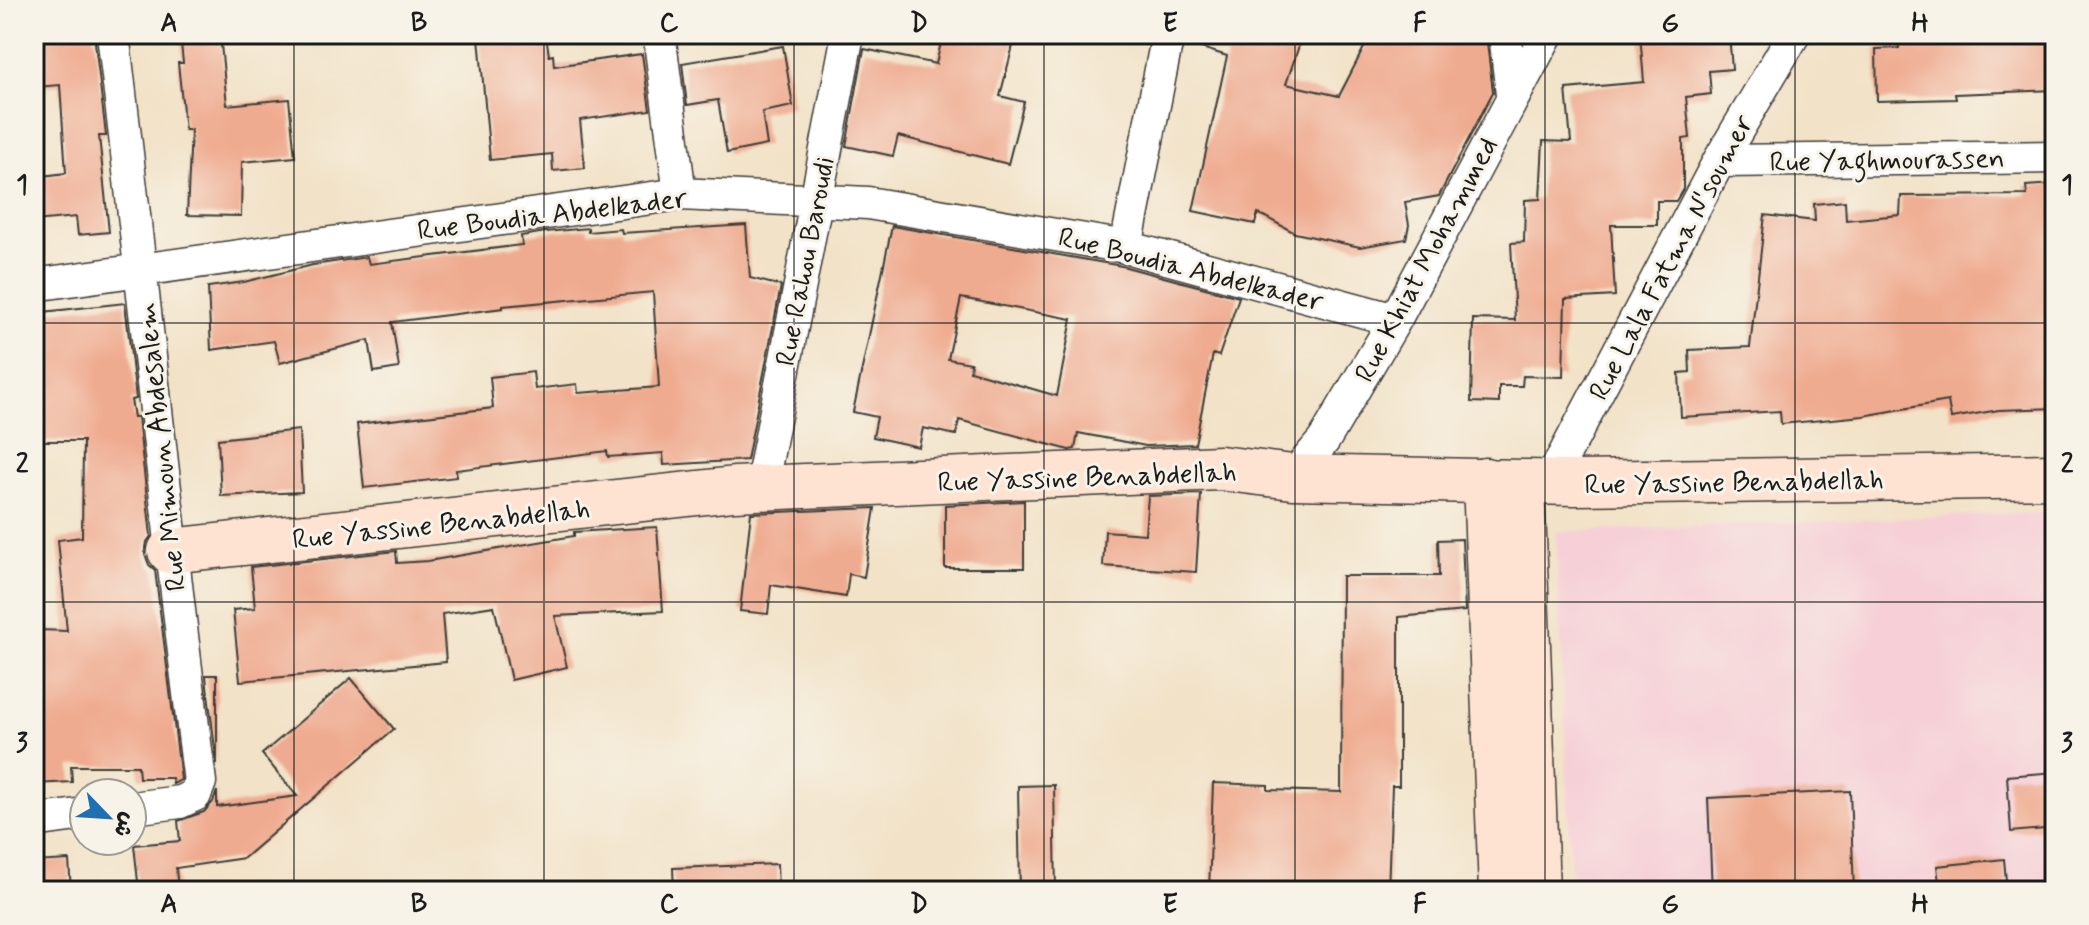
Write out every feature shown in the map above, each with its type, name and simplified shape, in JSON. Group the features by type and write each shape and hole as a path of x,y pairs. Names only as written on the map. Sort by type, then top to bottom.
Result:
{"street":[{"name":"Rue Mimoun Abdesalem","path":"113,34 170,551 200,782 195,795 180,802 148,806"},
{"path":"659,34 680,194"},
{"name":"Rue Rahou Baroudi","path":"761,489 848,34"},
{"path":"1126,247 1168,34"},
{"path":"1505,34 1512,95"},
{"name":"Rue Khiat Mohammed","path":"1293,477 1324,440 1395,320 1547,34"},
{"name":"Rue Lala Fatma N'soumer","path":"1519,481 1719,161 1794,34"},
{"name":"Rue Yaghmourassen","path":"1719,161 2055,157"},
{"name":"Rue Boudia Abdelkader","path":"34,285 680,194 868,203 1126,247 1395,320"},
{"name":"Rue Yassine Benabdellah","path":"170,551 734,489 1220,468 1293,477 1519,481 2055,476"},
{"path":"1501,891 1519,481"},
{"path":"1519,481 1537,891"},
{"path":"34,821 68,816"}],"shaded area":[{"path":"2055,512 2055,891 1572,891 1556,532"}],"building":[{"path":"34,34 94,34 106,136 99,136 109,232 78,235 76,217 34,221 34,177 66,173 60,85 36,87"},
{"path":"180,34 220,34 227,105 289,99 295,157 242,162 241,216 187,215 191,130 185,130 178,63 183,63"},
{"path":"546,34 549,56 553,55 554,66 642,54 650,110 580,120 585,168 553,171 552,154 490,160 479,37"},
{"path":"943,34 1016,34 1000,96 1024,102 1008,164 898,136 893,156 846,146 864,49 936,64"},
{"path":"1186,34 1303,34 1286,84 1339,96 1371,34 1486,34 1493,92 1439,196 1405,202 1409,225 1406,239 1360,247 1295,233 1258,213 1255,224 1193,211 1227,56 1186,43"},
{"path":"1640,34 1729,34 1732,69 1709,71 1711,94 1686,97 1690,138 1683,139 1683,189 1676,201 1657,201 1657,225 1611,225 1615,296 1565,299 1563,377 1523,376 1522,386 1499,386 1499,403 1471,402 1473,319 1515,320 1511,243 1524,242 1525,200 1540,199 1543,141 1571,142 1566,89 1644,82"},
{"path":"1898,34 2055,34 2055,90 1955,94 1956,99 1877,101 1876,49 1899,48"},
{"path":"783,46 793,106 762,112 767,145 727,153 718,100 687,105 682,63"},
{"path":"2055,184 2055,408 1999,410 1951,418 1948,401 1863,416 1781,424 1780,411 1681,417 1679,373 1690,372 1689,350 1750,347 1765,215 1815,221 1814,204 1845,201 1846,220 1900,215 1901,196 2027,195 2026,186"},
{"path":"746,225 750,278 781,286 747,460 664,465 663,453 608,457 607,451 456,470 457,477 364,488 357,424 493,408 490,377 533,372 535,389 577,384 578,393 659,387 653,292 503,306 392,322 399,368 374,372 369,340 280,363 274,341 211,350 208,287 367,257 369,264 522,245 521,236 546,232 588,228 588,232 621,229 622,233"},
{"path":"892,226 1122,266 1239,297 1219,356 1213,354 1195,444 1146,446 1078,433 1075,449 1069,450 959,420 956,435 923,428 919,447 873,437 877,417 853,412","holes":["961,298 1072,319 1057,396 970,371 971,363 948,359"]},
{"path":"125,303 136,399 131,400 134,417 138,417 151,536 145,554 149,565 155,570 181,780 173,784 172,778 139,777 138,766 71,766 72,777 68,777 68,782 34,784 34,675 39,675 40,630 67,631 58,540 82,537 83,441 43,441 43,376 37,377 34,313"},
{"path":"299,430 302,492 221,496 218,439"},
{"path":"1201,494 1196,572 1103,566 1105,531 1145,534 1148,496"},
{"path":"1024,501 1024,568 945,568 945,505"},
{"path":"875,508 864,577 849,574 846,597 771,585 768,614 740,611 751,513"},
{"path":"657,527 663,611 555,616 567,667 511,680 494,606 442,614 446,662 240,681 233,610 255,608 251,567 396,551 397,563 428,561 574,536 574,532"},
{"path":"1462,539 1465,611 1399,617 1399,786 1392,786 1388,891 1209,891 1213,783 1268,785 1268,790 1341,792 1342,576 1439,576 1438,540"},
{"path":"206,675 217,675 217,764 207,686"},
{"path":"351,678 394,729 244,858 176,868 178,891 139,891 135,857 148,857 148,844 180,841 178,821 204,812 217,791 217,807 297,796 262,754"},
{"path":"2055,772 2055,828 2011,832 2007,776"},
{"path":"1054,785 1056,891 1020,891 1018,786"},
{"path":"1850,791 1854,891 1712,891 1708,798"},
{"path":"2004,859 2007,891 1940,891 1937,866"},
{"path":"69,860 71,891 34,891 34,862"},
{"path":"777,864 778,891 674,891 673,868"}]}
